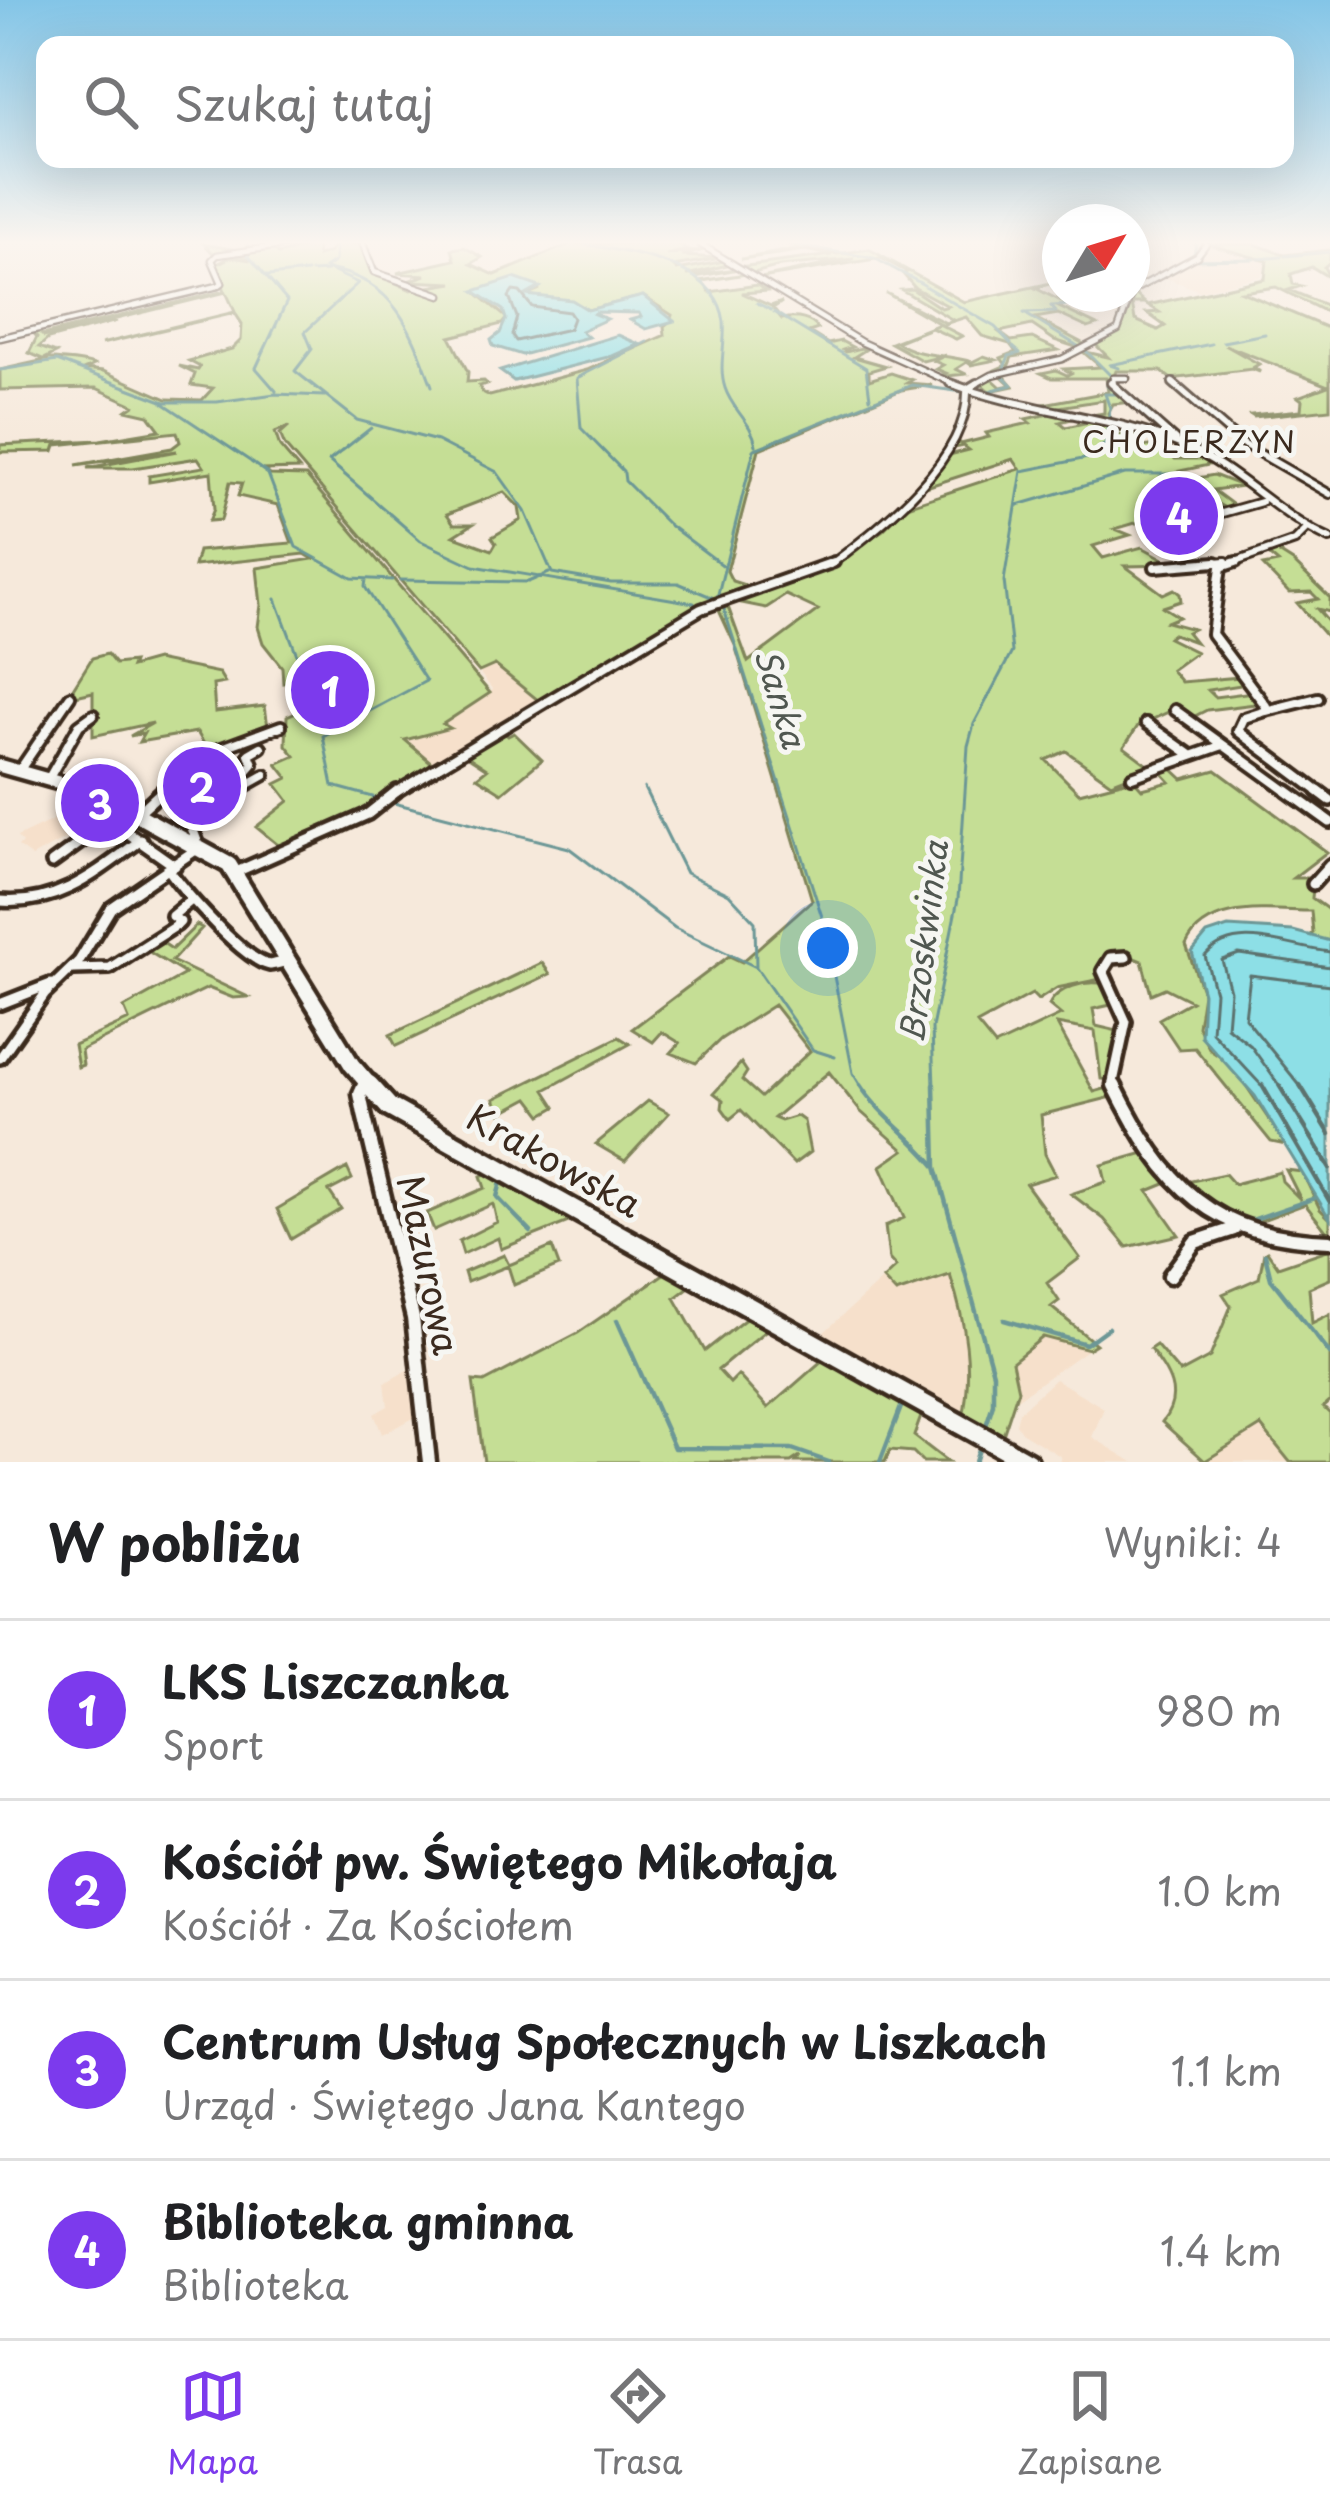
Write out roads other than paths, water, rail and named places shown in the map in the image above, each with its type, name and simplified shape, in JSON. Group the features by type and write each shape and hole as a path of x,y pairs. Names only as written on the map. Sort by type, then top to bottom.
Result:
{"main road":[{"name":"Krakowska","path":"7,771 89,788 236,872 364,1084 399,1113 1028,1462"}],"street":[{"path":"0,338 107,312"},
{"path":"811,312 871,349 967,389 1178,443"},
{"path":"967,389 989,374 1038,365 1082,349 1118,331 1124,312"},
{"path":"1127,378 1113,377 1112,383 1178,443 1306,530 1330,539"},
{"path":"1172,382 1244,444 1330,494"},
{"path":"236,872 357,820 400,787 719,602 814,573 883,524 934,470 966,414 967,389"},
{"path":"1149,523 1176,526 1262,502"},
{"path":"1155,567 1228,561 1295,541 1306,530"},
{"path":"1228,561 1218,579 1212,634 1265,703 1266,712"},
{"path":"7,771 70,696"},
{"path":"1318,698 1248,715 1236,727 1283,769 1330,800"},
{"path":"1175,710 1330,822"},
{"path":"50,778 79,725 93,715"},
{"path":"1146,723 1192,755"},
{"path":"124,830 203,755 281,725"},
{"path":"1132,777 1225,745"},
{"path":"224,798 253,764 249,754 261,747"},
{"path":"1265,778 1283,769"},
{"path":"0,1004 52,984 73,968 111,908 196,847 189,820 265,775"},
{"path":"52,863 113,820 172,868 190,901 264,963 289,961"},
{"path":"0,901 35,906 80,884 141,840"},
{"path":"1313,884 1330,865"},
{"path":"73,968 110,968 173,929 180,922 174,913 190,901"},
{"path":"1126,957 1111,958 1103,976 1126,1022 1113,1082 1149,1149 1173,1182 1234,1229 1274,1241 1330,1241"},
{"path":"0,1058 52,984"},
{"name":"Mazurowa","path":"364,1084 360,1094 364,1114 413,1318 429,1462"},
{"path":"1170,1276 1204,1232 1234,1229"}],"water":[{"path":"504,312 597,312 607,319 581,331 588,337 522,355 493,346 491,340 506,319"},
{"path":"607,312 663,312 674,321 646,329 630,320 641,317 639,313"},
{"path":"618,335 639,344 612,356 514,381 500,371"},
{"path":"1228,927 1293,931 1330,941 1330,1219 1255,1096 1201,1036 1203,993 1192,952 1207,934"}],"waterway":[{"path":"276,391 256,368 282,312"},
{"name":"Sanka","path":"326,312 305,332 312,349 295,371 357,420 437,441 497,472 525,511 552,573 611,583 678,583 716,599"},
{"path":"398,312 432,386"},
{"path":"721,312 725,388 756,445"},
{"path":"774,312 866,368 870,398"},
{"path":"970,312 995,327 1011,344"},
{"name":"Brzoskwinka","path":"934,1088 932,1028 958,899 968,746 974,724 1012,652 1004,581 1022,471 1103,455 1100,447 1105,445 1110,408 1105,394 1118,394 1107,386 1111,376 1086,351 1024,313 1049,312"},
{"path":"1223,342 1265,334"},
{"path":"623,471 581,428 577,378 647,342"},
{"path":"1119,368 1110,365 1211,344"},
{"path":"1003,370 1009,356 1020,353 1013,347"},
{"path":"0,370 57,361 165,402 217,402 275,394 325,396"},
{"path":"985,392 1012,385 1001,374"},
{"path":"755,449 912,385 963,392"},
{"path":"163,403 250,461"},
{"path":"371,428 329,461 421,541 474,566 540,577"},
{"path":"725,567 754,450"},
{"path":"251,462 268,474 296,547 352,578 392,580"},
{"path":"624,473 625,481 668,524 725,567"},
{"path":"1018,505 1125,474 1178,474"},
{"path":"717,598 725,567"},
{"path":"540,577 549,573"},
{"path":"400,580 528,582 540,577"},
{"path":"540,577 694,603"},
{"path":"366,579 365,587 426,681 323,736 333,786 380,799"},
{"path":"276,599 305,676"},
{"name":"Sanka","path":"723,606 823,920 853,1073 861,1086"},
{"path":"644,788 686,873 729,894 755,922 756,967"},
{"path":"390,802 569,848 675,928 756,967"},
{"path":"756,967 813,1050 835,1057"},
{"name":"Brzoskwinka","path":"934,1085 936,1167"},
{"name":"Sanka","path":"861,1086 936,1167"},
{"name":"Sanka","path":"936,1167 993,1373 993,1404 985,1429"},
{"path":"501,1182 497,1197 531,1232"},
{"path":"1249,1221 1315,1198"},
{"path":"1265,1254 1271,1279 1330,1354"},
{"path":"617,1320 674,1448 792,1449 829,1462"},
{"path":"1004,1320 1086,1344 1108,1328"},
{"path":"880,1462 903,1402"},
{"name":"Sanka","path":"975,1462 981,1443"}],"place":[{"name":"Biblioteka gminna","path":"1179,516"},
{"name":"LKS Liszczanka","path":"330,690"},
{"name":"Kościół pw. Świętego Mikołaja","path":"202,786"},
{"name":"Centrum Usług Społecznych w Liszkach","path":"100,803"}],"district":[{"name":"CHOLERZYN","path":"1190,443"}]}
